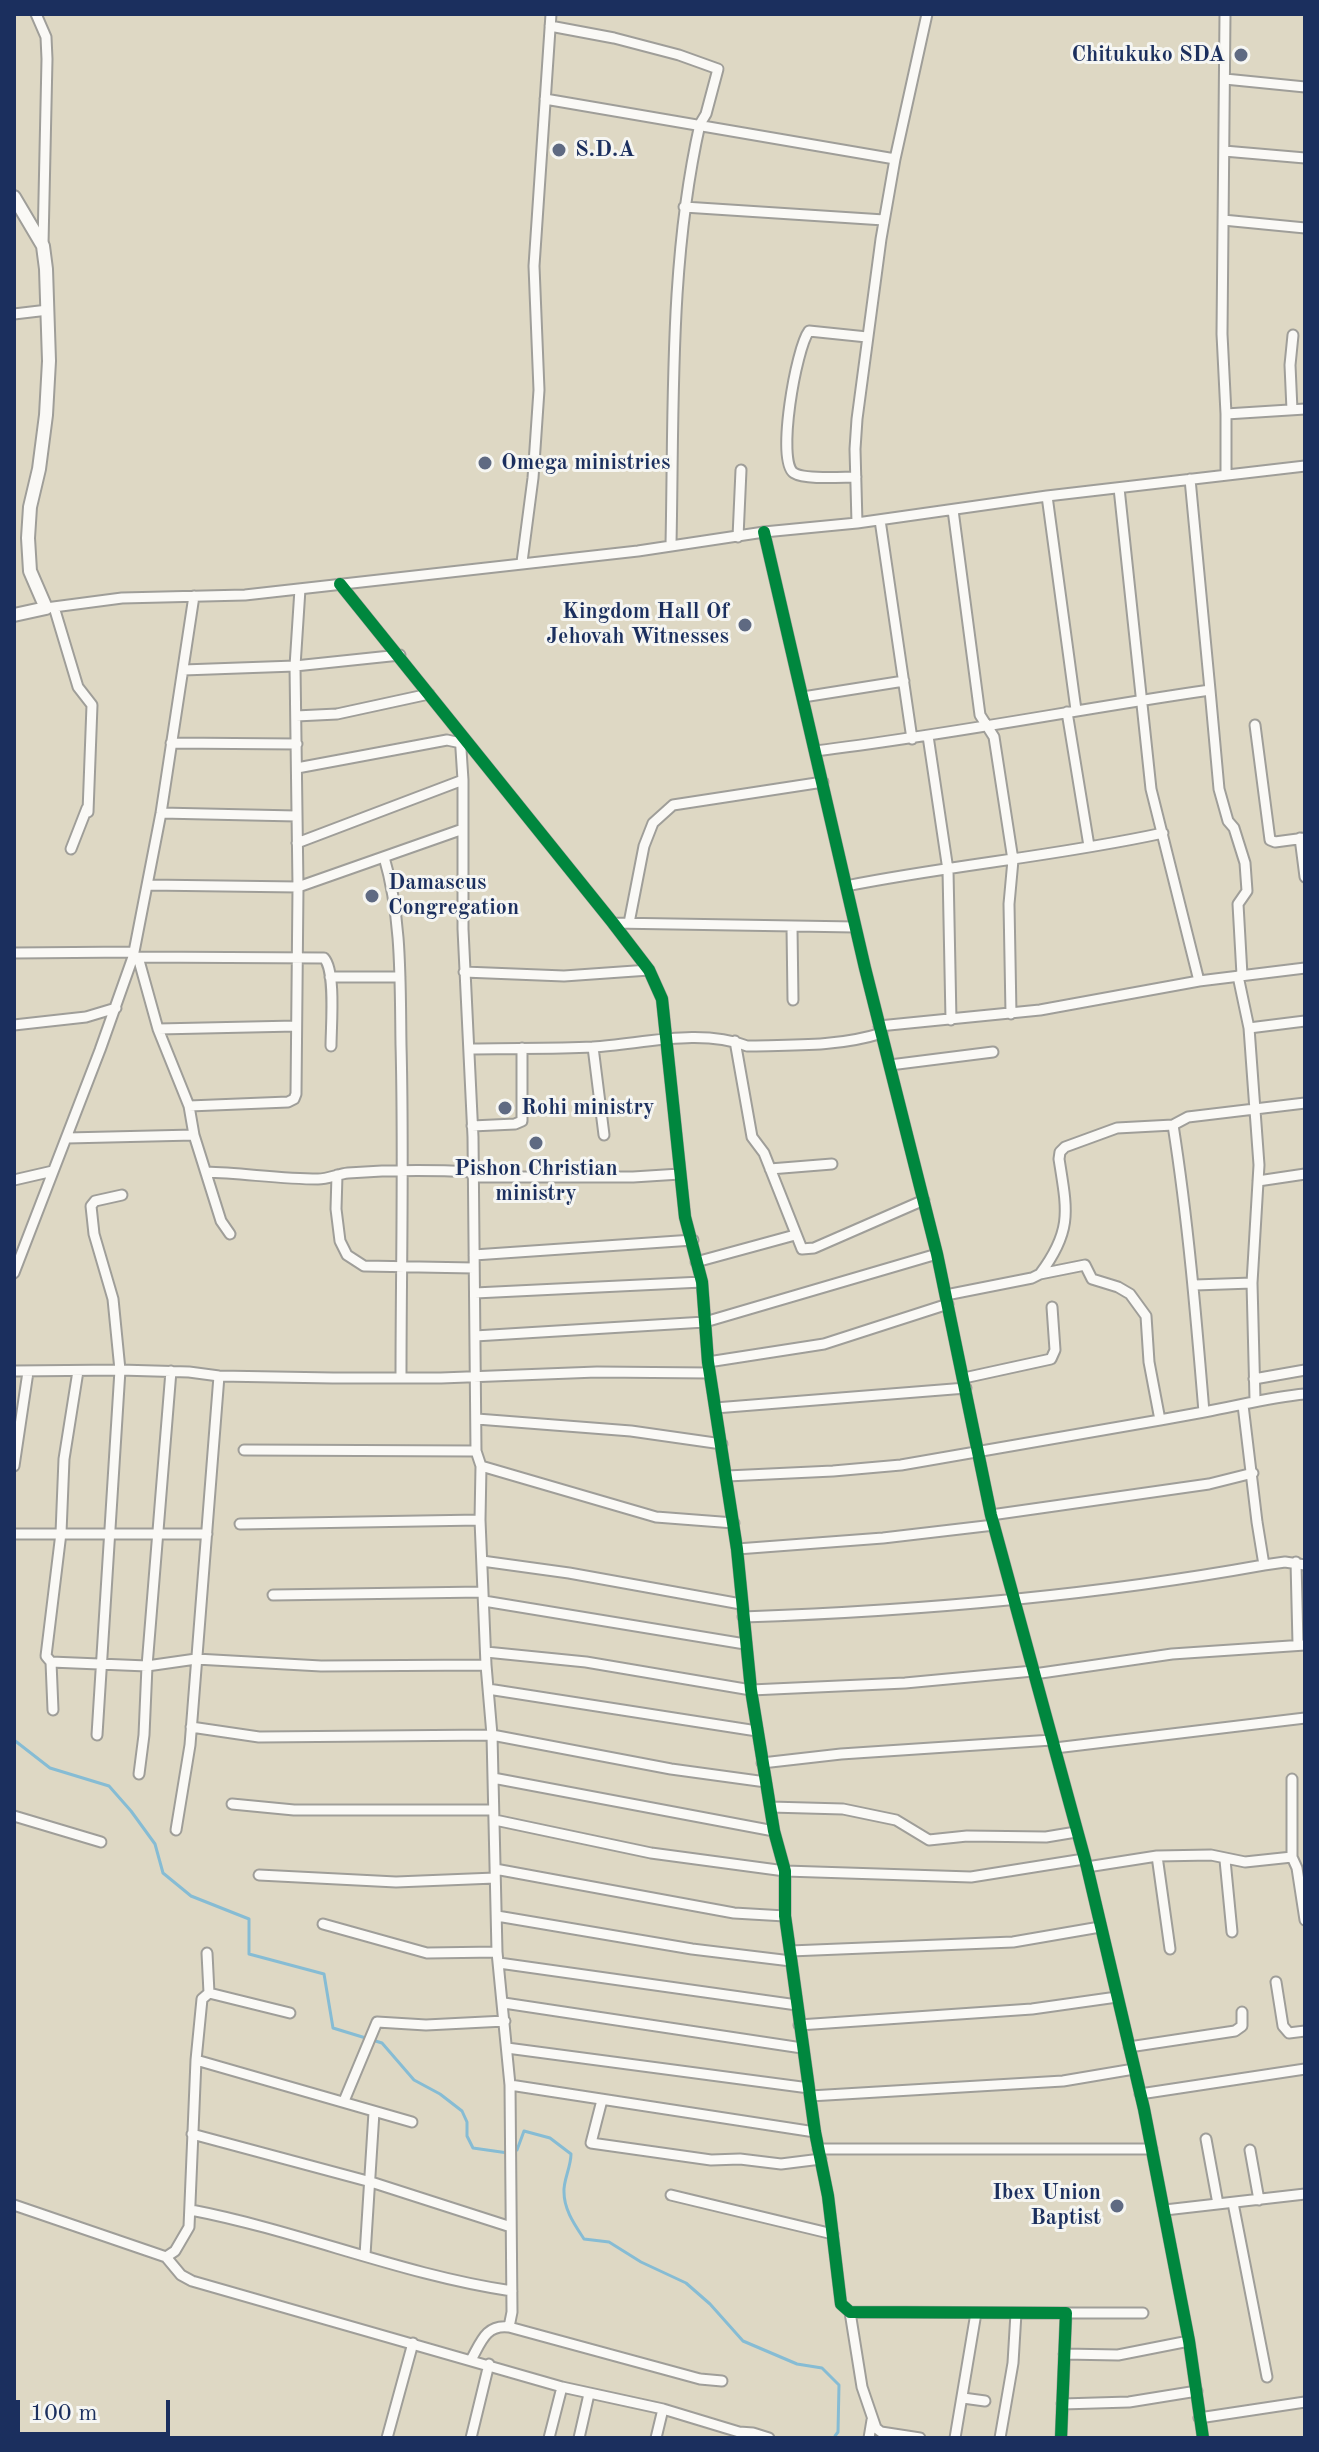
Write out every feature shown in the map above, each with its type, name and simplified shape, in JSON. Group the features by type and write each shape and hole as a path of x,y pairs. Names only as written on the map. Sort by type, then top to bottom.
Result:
{"street":[{"path":"36,14 46,37 43,246 48,310 46,415 30,507 28,538 30,571 50,608 78,687 92,705 87,810 71,849"},
{"path":"522,562 533,478 539,390 534,266 551,14"},
{"path":"857,523 857,419 867,337 895,159 927,14"},
{"path":"1225,14 1222,334 1226,473"},
{"path":"550,26 614,38 718,69 706,114 700,124 684,207 677,290 671,544"},
{"path":"1225,79 1305,87"},
{"path":"545,99 895,159"},
{"path":"1224,151 1305,158"},
{"path":"14,197 43,246"},
{"path":"684,207 884,220"},
{"path":"1223,220 1305,228"},
{"path":"14,314 48,310"},
{"path":"856,477 801,476 792,472 788,466 789,428 795,369 809,331 867,337"},
{"path":"1292,410 1290,365 1293,335"},
{"path":"1226,414 1305,409"},
{"path":"14,615 111,599 300,589 638,551 671,544 857,523 1226,473 1305,466"},
{"path":"738,537 741,470"},
{"path":"1190,479 1219,789 1245,863 1247,891 1238,904 1240,975 1249,1028 1258,1181 1252,1283 1255,1400"},
{"path":"1119,488 1151,789 1199,981"},
{"path":"1047,496 1089,846"},
{"path":"953,510 980,715 992,731 1013,860 1009,904 1011,1014"},
{"path":"880,520 912,739"},
{"path":"764,532 855,927 937,1254 992,1520 1086,1863 1140,2094 1189,2341 1203,2438"},
{"path":"340,584 400,655 460,738 613,923 649,970 662,999 685,1217 702,1282 709,1373 734,1523 751,1690 774,1831 785,1871 785,1916 790,1956 833,2234 839,2297 841,2304 850,2312 862,2387 872,2420 881,2432 920,2438"},
{"path":"189,1106 282,1103 294,1099 298,887 295,666 300,589"},
{"path":"14,1273 135,956 161,813 194,596"},
{"path":"183,670 295,666 400,655"},
{"path":"803,697 904,681"},
{"path":"815,751 912,739 1210,690"},
{"path":"296,716 337,714 429,694"},
{"path":"1255,725 1270,840 1302,838 1305,877"},
{"path":"928,736 948,870 951,1020"},
{"path":"297,768 460,738"},
{"path":"460,738 464,972 472,1126 476,1451 481,1466 480,1520 492,1735 497,1952 510,2085 512,2291 509,2327"},
{"path":"171,743 297,744"},
{"path":"297,843 463,780"},
{"path":"629,923 644,846 653,823 673,805 823,782"},
{"path":"161,813 296,816"},
{"path":"148,885 298,887 463,829"},
{"path":"846,886 1163,833"},
{"path":"384,857 396,904 400,977 401,1377"},
{"path":"613,923 855,927"},
{"path":"792,927 793,1000"},
{"path":"14,953 324,958 329,964 331,1046"},
{"path":"135,956 158,1029 189,1106 194,1135 221,1221 230,1234"},
{"path":"469,1049 593,1047 706,1038 735,1041 747,1046 834,1044 880,1030 1053,1008 1199,981 1305,968"},
{"path":"464,972 573,976 649,970"},
{"path":"330,977 400,977"},
{"path":"14,1025 100,1014 116,1008"},
{"path":"100,1014 111,1021"},
{"path":"1249,1028 1305,1021"},
{"path":"158,1029 296,1026"},
{"path":"735,1041 752,1137 764,1153 802,1249 808,1250 924,1200"},
{"path":"593,1047 604,1135"},
{"path":"472,1126 522,1121 522,1048"},
{"path":"890,1065 993,1052"},
{"path":"1040,1274 1067,1222 1059,1159 1065,1147 1117,1128 1173,1125 1188,1117 1305,1103"},
{"path":"1173,1125 1189,1260 1195,1285 1204,1412"},
{"path":"67,1138 194,1135"},
{"path":"770,1169 832,1164"},
{"path":"14,1180 53,1171"},
{"path":"206,1172 246,1173 273,1179 321,1179 337,1175 402,1171 633,1177 680,1174"},
{"path":"1258,1181 1305,1174"},
{"path":"337,1175 336,1209 340,1241 347,1255 364,1266 474,1268"},
{"path":"97,1735 120,1370 113,1299 94,1234 91,1206 95,1201 122,1195"},
{"path":"696,1262 795,1235"},
{"path":"474,1255 693,1240"},
{"path":"475,1336 705,1322 937,1254"},
{"path":"708,1362 824,1344 947,1300 1085,1265 1092,1279 1130,1294 1146,1316 1149,1362 1160,1420"},
{"path":"475,1293 702,1282"},
{"path":"1195,1285 1252,1283"},
{"path":"715,1408 965,1383 1051,1359 1055,1350 1052,1307"},
{"path":"14,1371 120,1370 219,1376 401,1377 597,1372 709,1373"},
{"path":"1254,1379 1305,1370"},
{"path":"53,1710 51,1662 46,1656 61,1533 64,1459 78,1371"},
{"path":"139,1774 171,1371"},
{"path":"14,1466 28,1372"},
{"path":"176,1830 187,1770 219,1376"},
{"path":"727,1476 869,1468 1026,1444 1243,1405 1255,1400 1305,1394"},
{"path":"1243,1405 1264,1565"},
{"path":"477,1419 631,1431 722,1444"},
{"path":"244,1450 476,1451"},
{"path":"481,1466 656,1517 734,1523"},
{"path":"737,1549 883,1538 1209,1484 1253,1473"},
{"path":"240,1524 480,1520"},
{"path":"14,1534 207,1534"},
{"path":"482,1561 569,1573 741,1604"},
{"path":"486,1652 586,1662 751,1690 1033,1673 1172,1654 1302,1645 1301,1564 1264,1565 1101,1591 1012,1597 969,1605 902,1611 743,1617"},
{"path":"273,1595 483,1597 745,1644"},
{"path":"51,1662 147,1666 196,1659 321,1666 486,1665"},
{"path":"488,1689 757,1731"},
{"path":"762,1763 841,1754 1053,1744 1305,1718"},
{"path":"191,1727 259,1737 492,1735 671,1769 766,1782"},
{"path":"493,1778 774,1831"},
{"path":"1292,1779 1292,1857 1297,1868 1305,1920"},
{"path":"232,1804 294,1810 494,1815 651,1853 785,1871 971,1877 1157,1856 1211,1855 1245,1862 1292,1857"},
{"path":"770,1807 843,1809 896,1820 929,1840 967,1836 1046,1837 1076,1832"},
{"path":"14,1816 101,1842"},
{"path":"1157,1856 1170,1949"},
{"path":"1225,1860 1232,1932"},
{"path":"259,1875 396,1882 495,1873 734,1913 785,1916"},
{"path":"497,1916 692,1949 790,1956 1013,1942 1100,1927"},
{"path":"323,1924 427,1953 497,1952"},
{"path":"207,1953 209,1993"},
{"path":"499,1963 797,2005"},
{"path":"1276,1982 1283,2026 1289,2033 1305,2031"},
{"path":"166,2257 186,2236 191,2210 196,2060 204,1995 209,1993 290,2013"},
{"path":"799,2025 1032,2009 1117,1997"},
{"path":"504,2003 802,2048"},
{"path":"1129,2047 1235,2031 1242,2026 1242,2012"},
{"path":"344,2101 377,2022 426,2025 505,2021"},
{"path":"507,2048 809,2092 1036,2083 1134,2069"},
{"path":"196,2060 412,2122"},
{"path":"1140,2094 1305,2069"},
{"path":"510,2085 815,2132"},
{"path":"602,2100 591,2143 711,2160 740,2159 781,2164 820,2154 1152,2149"},
{"path":"365,2255 374,2112"},
{"path":"192,2134 371,2182 511,2227"},
{"path":"1206,2139 1218,2204"},
{"path":"1250,2150 1259,2200"},
{"path":"1165,2210 1305,2194"},
{"path":"671,2195 833,2234"},
{"path":"1233,2203 1267,2377"},
{"path":"14,2205 166,2257 181,2275 192,2281 562,2387 663,2409 738,2435 753,2433 769,2438"},
{"path":"191,2210 236,2219 458,2281 512,2291"},
{"path":"850,2312 1143,2313"},
{"path":"955,2438 976,2313"},
{"path":"1000,2438 1013,2363 1016,2313"},
{"path":"1061,2438 1066,2313"},
{"path":"471,2360 486,2332 500,2326 700,2379 722,2381"},
{"path":"1064,2354 1118,2355 1189,2341"},
{"path":"387,2438 413,2343"},
{"path":"471,2438 489,2364"},
{"path":"549,2438 562,2387"},
{"path":"1062,2404 1129,2402 1197,2391"},
{"path":"579,2438 589,2394"},
{"path":"963,2398 985,2401"},
{"path":"1199,2418 1305,2402"},
{"path":"656,2438 663,2409"},
{"path":"869,2438 872,2420"}],"waterway":[{"path":"14,1740 50,1768 109,1786 155,1844 163,1873 191,1896 249,1919 249,1954 324,1974 333,2028 382,2043 414,2080 462,2111 473,2148 508,2153 517,2150 524,2131 550,2138 571,2154 564,2199 584,2239 609,2242 641,2262 686,2283 743,2341 797,2364 822,2368 839,2385 838,2432 835,2436"}],"cycle path":[{"path":"764,532 865,968 937,1254 991,1515 1087,1867 1144,2109 1189,2341 1203,2438"},
{"path":"340,584 613,923 649,970 662,999 685,1217 702,1282 708,1362 737,1549 751,1690 774,1831 785,1871 785,1916 815,2132 828,2196 841,2304 850,2312 1066,2313 1061,2438"}],"place":[{"name":"Chitukuko SDA","path":"1241,55"},
{"name":"S.D.A","path":"559,150"},
{"name":"Omega ministries","path":"485,463"},
{"name":"Kingdom Hall Of Jehovah Witnesses","path":"745,625"},
{"name":"Damascus Congregation","path":"372,896"},
{"name":"Rohi ministry","path":"505,1108"},
{"name":"Pishon Christian ministry","path":"536,1143"},
{"name":"Ibex Union Baptist","path":"1117,2206"}]}
